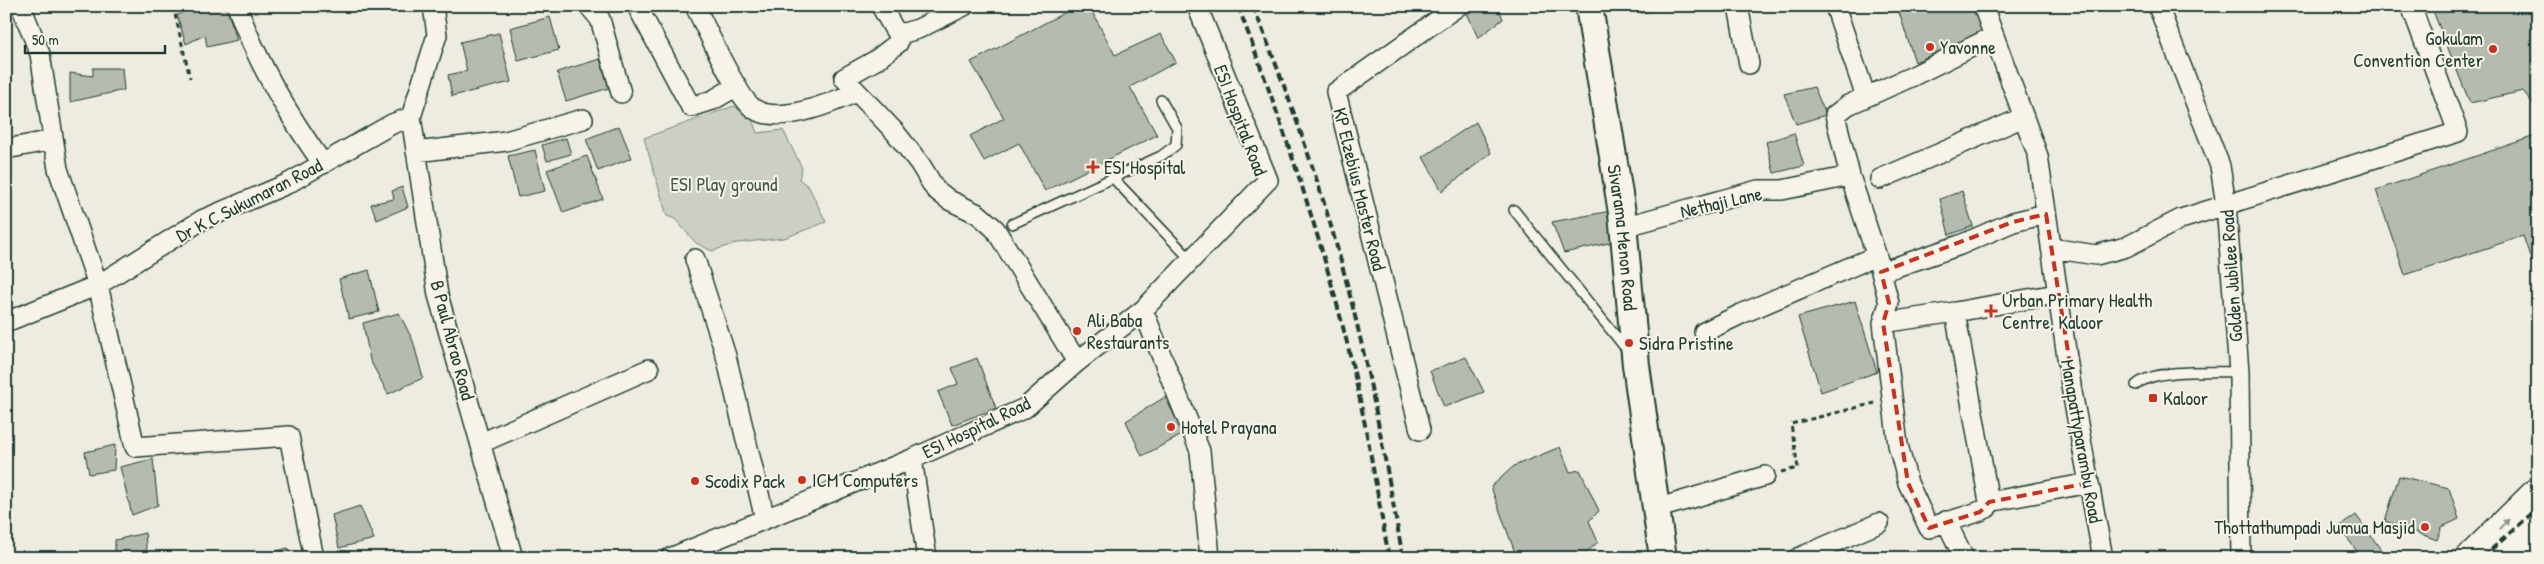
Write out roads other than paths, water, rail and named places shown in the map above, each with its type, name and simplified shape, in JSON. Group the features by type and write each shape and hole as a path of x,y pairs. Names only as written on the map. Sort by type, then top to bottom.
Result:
{"main road":[{"path":"2470,558 2538,491"},
{"path":"2506,558 2538,526"}],"street":[{"path":"22,6 40,54 58,169 98,285 135,447 289,436 297,487 314,558"},
{"path":"237,6 248,39 292,121 323,164"},
{"path":"411,117 437,35 433,6"},
{"path":"589,6 600,19 621,93"},
{"path":"637,6 691,107 713,100 737,86"},
{"path":"695,6 737,86 753,108 771,114 812,109 835,102 856,92"},
{"path":"881,6 894,30 900,34 918,29 964,6"},
{"name":"ESI Hospital Road","path":"670,558 912,459 1025,408 1077,362 1143,310 1268,180 1197,6"},
{"name":"Sivarama Menon Road","path":"1589,6 1623,228 1635,360 1663,558"},
{"path":"1738,6 1750,64"},
{"path":"1835,6 1866,97"},
{"name":"Manapattyparambu Road","path":"1983,6 2038,156 2057,294 2103,558"},
{"name":"Golden Jubilee Road","path":"2158,6 2220,166 2226,205 2239,372 2241,558"},
{"path":"2051,248 2096,255 2126,247 2181,219 2458,132 2411,6"},
{"name":"KP Elzebius Master Road","path":"1420,430 1336,92 1452,8"},
{"path":"1956,312 1989,502 1987,508 1980,512 1946,521 1929,528 1908,483 1898,445 1883,323 1888,303 1879,264 1850,176 1835,115 1848,104 1994,36"},
{"path":"898,43 876,60 844,78 895,132 920,164 935,189 948,200 978,214 995,229 1077,362"},
{"name":"Dr K C Sukumaran Road","path":"6,322 98,285 202,220 287,184 392,124 411,117"},
{"name":"B Paul Abrao Road","path":"411,117 438,295 513,558"},
{"path":"1880,179 2024,117"},
{"path":"416,152 506,141 583,120"},
{"path":"6,148 53,140"},
{"name":"Nethaji Lane","path":"1623,228 1758,190 1782,190 1850,176"},
{"path":"1704,332 1740,314 1879,264 1960,245 2013,222 2046,214"},
{"path":"695,258 726,356 765,519"},
{"path":"1883,323 2057,294"},
{"path":"1143,310 1200,451 1210,558"},
{"path":"481,443 649,369"},
{"path":"912,459 927,558"},
{"path":"1656,509 1765,476"},
{"path":"1989,502 2089,483"},
{"path":"1946,521 1964,558"},
{"path":"1798,558 1879,523"}],"lane":[{"path":"1012,224 1166,154 1176,145 1177,128 1161,100"},
{"path":"1113,178 1190,260"},
{"path":"1514,210 1635,360"},
{"path":"2136,385 2142,380 2158,374 2239,372"}],"railway":[{"path":"1238,6 1295,165 1332,286 1357,384 1389,558"},
{"path":"1253,6 1309,157 1344,273 1374,404 1403,558"},
{"path":"2482,558 2538,508"}],"place":[{"name":"Yavonne","path":"1930,47"},
{"name":"Gokulam Convention Center","path":"2493,49"},
{"name":"ESI Hospital","path":"1093,167"},
{"name":"Urban Primary Health Centre, Kaloor","path":"1991,311"},
{"name":"Ali Baba Restaurants","path":"1077,331"},
{"name":"Sidra Pristine","path":"1629,343"},
{"name":"Kaloor","path":"2153,398"},
{"name":"Hotel Prayana","path":"1171,427"},
{"name":"ICM Computers","path":"802,480"},
{"name":"Scodix Pack","path":"695,481"},
{"name":"Thottathumpadi Jumua Masjid","path":"2425,527"}],"park label":[{"name":"ESI Play ground","path":"724,184"}]}
